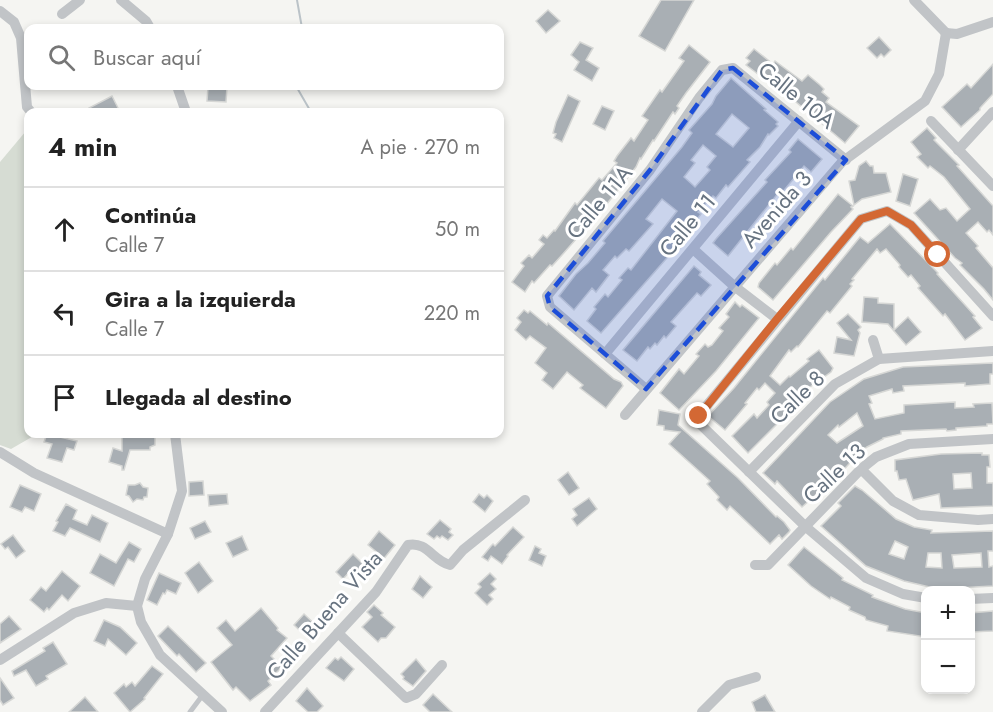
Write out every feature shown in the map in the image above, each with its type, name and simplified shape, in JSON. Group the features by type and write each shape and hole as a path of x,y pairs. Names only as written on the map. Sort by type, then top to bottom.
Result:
{"street":[{"path":"62,14 80,0"},
{"path":"121,0 148,24"},
{"path":"914,0 946,33 957,34 993,22"},
{"path":"0,11 14,22 21,38 24,72"},
{"name":"Avenida 3","path":"625,415 846,159 925,101 939,74 946,33"},
{"name":"Calle 10A","path":"699,98 722,70 733,68 846,159"},
{"path":"26,90 28,108"},
{"path":"178,90 185,108"},
{"name":"Calle 11A","path":"605,354 550,307 547,296 650,170 699,98"},
{"path":"958,150 993,112"},
{"name":"Calle 11","path":"605,354 799,121"},
{"path":"931,121 993,186"},
{"path":"921,597 903,594 866,578 806,527 749,472 701,425 699,416 861,219 887,211 911,225 993,316"},
{"path":"693,249 734,286 777,319"},
{"path":"873,340 879,359"},
{"name":"Calle 8","path":"749,472 835,384 879,359 993,351"},
{"path":"605,354 646,389"},
{"path":"175,438 182,491 168,534 145,579 137,606 141,622 160,655 222,712"},
{"name":"Calle 13","path":"755,565 768,565 861,469 876,457 909,444 993,439"},
{"path":"0,452 34,472 168,534"},
{"path":"861,469 893,501 919,515 978,520 993,519"},
{"name":"Calle Buena Vista","path":"265,712 376,592 408,545 415,543 424,546 445,564 450,565 463,550 525,500"},
{"path":"975,599 993,598"},
{"path":"0,660 74,613 106,603 137,606"},
{"path":"338,633 406,698 416,694 442,665"},
{"path":"702,712 729,685 756,676"}],"lane":[{"path":"190,712 202,696"}],"highlighted area":[{"path":"733,68 846,160 646,389 550,307 547,296 650,170 722,70"}],"shaded area":[{"path":"24,133 24,438 30,438 11,449 0,445 0,162"}],"building":[{"path":"661,0 694,0 665,51 639,36"},
{"path":"548,10 560,21 546,33 536,21"},
{"path":"879,37 891,50 884,57 881,54 877,58 867,48"},
{"path":"580,42 593,48 586,60 599,68 592,81 574,70 579,62 571,55"},
{"path":"689,45 710,62 677,106 679,108 675,114 673,112 636,167 606,205 552,266 550,265 534,283 532,281 525,292 512,282 524,266 521,263 529,255 532,258 544,244 539,240 543,235 547,238 555,231 575,203 577,205 599,178 602,180 617,163 614,161 631,138 634,141 648,120 642,116 684,61 679,58"},
{"path":"754,49 773,64 775,61 802,81 808,75 824,89 822,92 829,98 826,102 859,126 845,143 772,82 771,84 746,65 750,61 746,58"},
{"path":"993,64 993,94 980,110 961,127 942,107 967,84 971,88"},
{"path":"731,78 766,109 764,110 778,122 776,124 778,126 768,134 760,147 747,160 750,162 728,187 726,185 716,198 713,196 698,212 701,214 680,243 601,333 587,321 596,309 594,307 605,294 608,297 622,280 619,278 628,268 631,270 677,211 662,199 646,219 653,224 629,251 626,249 617,258 615,256 603,270 609,275 596,292 592,288 574,310 559,296 682,147 692,133 689,130 712,104","holes":["732,114 749,128 733,147 716,134","703,145 716,156 707,167 710,170 695,187 684,177 695,163 691,160"]},
{"path":"208,90 227,90 226,102 207,101"},
{"path":"568,95 580,101 562,142 554,138 556,134 553,133"},
{"path":"112,96 118,108 89,108"},
{"path":"602,106 614,111 605,130 593,124"},
{"path":"927,128 936,138 934,140 959,165 957,166 993,206 993,235 978,222 966,233 993,268 993,300 960,265 962,263 914,213 930,199 940,210 946,208 957,221 970,209 944,177 930,166 928,168 917,157 921,154 911,142"},
{"path":"798,139 822,159 811,172 804,166 781,194 779,192 728,256 713,243 767,182 765,180 791,152 789,150"},
{"path":"866,161 873,166 874,173 886,173 891,192 862,199 854,205 849,181 855,180 859,166"},
{"path":"903,174 918,179 910,206 896,201"},
{"path":"838,194 853,206 851,207 853,209 773,300 758,287 759,283 775,263 777,265 791,248 793,250"},
{"path":"890,224 938,273 975,316 973,317 982,328 965,340 945,314 943,316 918,288 920,286 911,275 908,277 899,267 900,265 886,249 880,253 877,249 852,279 854,280 850,284 852,286 830,313 827,311 798,347 791,352 789,350 770,376 780,385 819,350 833,368 831,372 810,387 793,404 795,406 748,453 732,436 754,414 757,418 769,405 767,402 775,393 765,383 759,390 757,388 725,430 708,416 860,237 868,243"},
{"path":"694,266 701,272 699,275 711,285 701,296 697,293 671,322 676,326 666,338 664,336 657,345 655,343 650,349 648,347 637,361 623,350"},
{"path":"864,297 878,298 878,303 894,304 894,330 908,317 921,332 906,345 888,324 862,322"},
{"path":"735,302 759,318 716,371 679,410 660,393 679,369 684,374 699,356 696,354 705,344 708,347 712,345 723,331 719,328 729,317 726,314"},
{"path":"524,310 528,313 530,311 547,325 548,323 614,379 621,382 623,386 606,408 580,388 583,385 567,372 553,389 542,380 547,373 535,363 546,348 530,336 526,340 515,330 521,322 517,318"},
{"path":"848,314 861,327 858,330 860,333 854,356 834,353 837,337 851,340 837,323"},
{"path":"993,363 993,374 990,374 990,384 903,386 904,391 893,393 892,389 869,396 872,403 869,404 875,419 904,413 904,405 955,402 955,408 992,403 993,424 947,431 946,429 901,431 901,434 883,438 857,455 829,486 827,485 802,507 777,481 775,484 763,473 830,402 864,379 903,367","holes":["857,413 863,426 837,443 828,435 838,425 839,427"]},
{"path":"659,410 680,414 678,425 784,522 789,532 782,539 779,535 770,544 730,506 727,510 717,500 719,497 707,484 710,481 669,444 680,432 664,430 664,426 657,425"},
{"path":"46,438 77,441 74,450 67,448 62,462 47,458 52,444 44,442"},
{"path":"122,438 155,438 155,445 150,447 150,450 130,450 124,470 122,466 109,462 113,448 122,451"},
{"path":"982,453 982,455 989,455 990,467 987,467 987,483 993,483 993,506 941,508 939,494 913,500 906,479 899,480 897,471 895,471 895,460 941,454","holes":["971,473 972,488 954,489 953,474"]},
{"path":"568,472 579,488 569,495 558,480"},
{"path":"203,481 204,495 189,496 189,482"},
{"path":"140,483 143,487 148,488 147,497 133,502 126,495 128,485"},
{"path":"20,485 41,494 34,511 25,507 22,512 10,507"},
{"path":"855,486 896,519 914,527 932,530 931,533 993,531 993,551 988,551 989,567 993,566 993,586 925,586 904,581 866,566 821,526 841,506 838,503","holes":["895,541 908,547 904,559 889,554","928,553 941,553 942,568 926,567","981,553 982,567 954,568 952,555"]},
{"path":"227,494 228,504 209,506 208,495"},
{"path":"479,494 484,498 487,495 493,501 485,512 473,502"},
{"path":"589,498 597,509 577,526 572,519 577,515 573,509"},
{"path":"66,504 77,510 73,519 87,525 92,515 108,523 100,542 70,528 65,536 53,531"},
{"path":"440,520 451,529 449,532 453,535 448,540 442,536 434,539 427,534"},
{"path":"205,521 211,532 195,539 190,528"},
{"path":"513,527 524,537 507,555 502,564 491,556 488,561 482,557 493,544 495,546"},
{"path":"379,531 395,545 382,561 377,556 379,554 368,545"},
{"path":"13,535 25,551 16,558 8,547 5,549 1,544"},
{"path":"242,536 248,550 233,557 226,543"},
{"path":"129,542 141,549 134,562 128,559 114,586 90,573 100,554 116,563"},
{"path":"535,546 541,549 539,553 546,556 542,566 529,560"},
{"path":"804,547 843,578 842,580 873,595 872,597 921,612 921,636 887,631 888,626 866,620 865,617 849,610 850,607 831,597 830,599 811,586 788,565"},
{"path":"353,554 369,570 361,578 352,569 343,579 336,572"},
{"path":"199,562 213,581 198,593 185,573"},
{"path":"62,571 80,586 68,601 62,595 49,610 47,608 44,612 30,600 41,587 46,591"},
{"path":"159,573 181,583 176,594 167,590 165,594 163,593 157,605 147,600"},
{"path":"490,573 496,579 491,584 496,589 489,595 493,599 487,605 475,593 481,587 478,584"},
{"path":"420,576 432,587 423,598 412,589"},
{"path":"374,605 383,613 381,615 395,627 386,638 381,638 378,642 362,627 372,617 367,612"},
{"path":"261,608 278,628 277,630 287,638 271,656 282,667 268,681 271,685 250,701 236,687 233,690 211,662 232,645 217,628 226,620 235,631"},
{"path":"993,611 993,631 975,632 975,613"},
{"path":"304,614 321,630 311,641 294,625"},
{"path":"9,616 21,629 0,643 0,624"},
{"path":"104,620 120,627 137,643 126,655 108,639 105,646 94,641"},
{"path":"168,626 206,663 196,672 158,636"},
{"path":"53,642 67,664 46,676 48,679 36,686 26,670 14,676 12,671 45,651 43,648"},
{"path":"341,657 354,669 344,681 326,668 335,658 338,660"},
{"path":"416,659 426,671 413,686 403,679 401,674"},
{"path":"152,666 163,674 145,699 130,712 114,693 124,684 126,687 132,682 135,686"},
{"path":"0,678 14,698 3,705 0,700"},
{"path":"307,688 323,706 317,712 308,712 296,701"},
{"path":"433,694 452,712 430,712 423,705"},
{"path":"765,695 775,712 756,712 752,702"},
{"path":"85,697 98,712 69,712"}],"waterway":[{"path":"297,0 301,24"},
{"path":"298,90 309,108"}],"route":[{"path":"699,416 861,219 887,211 911,225 938,255"}]}
